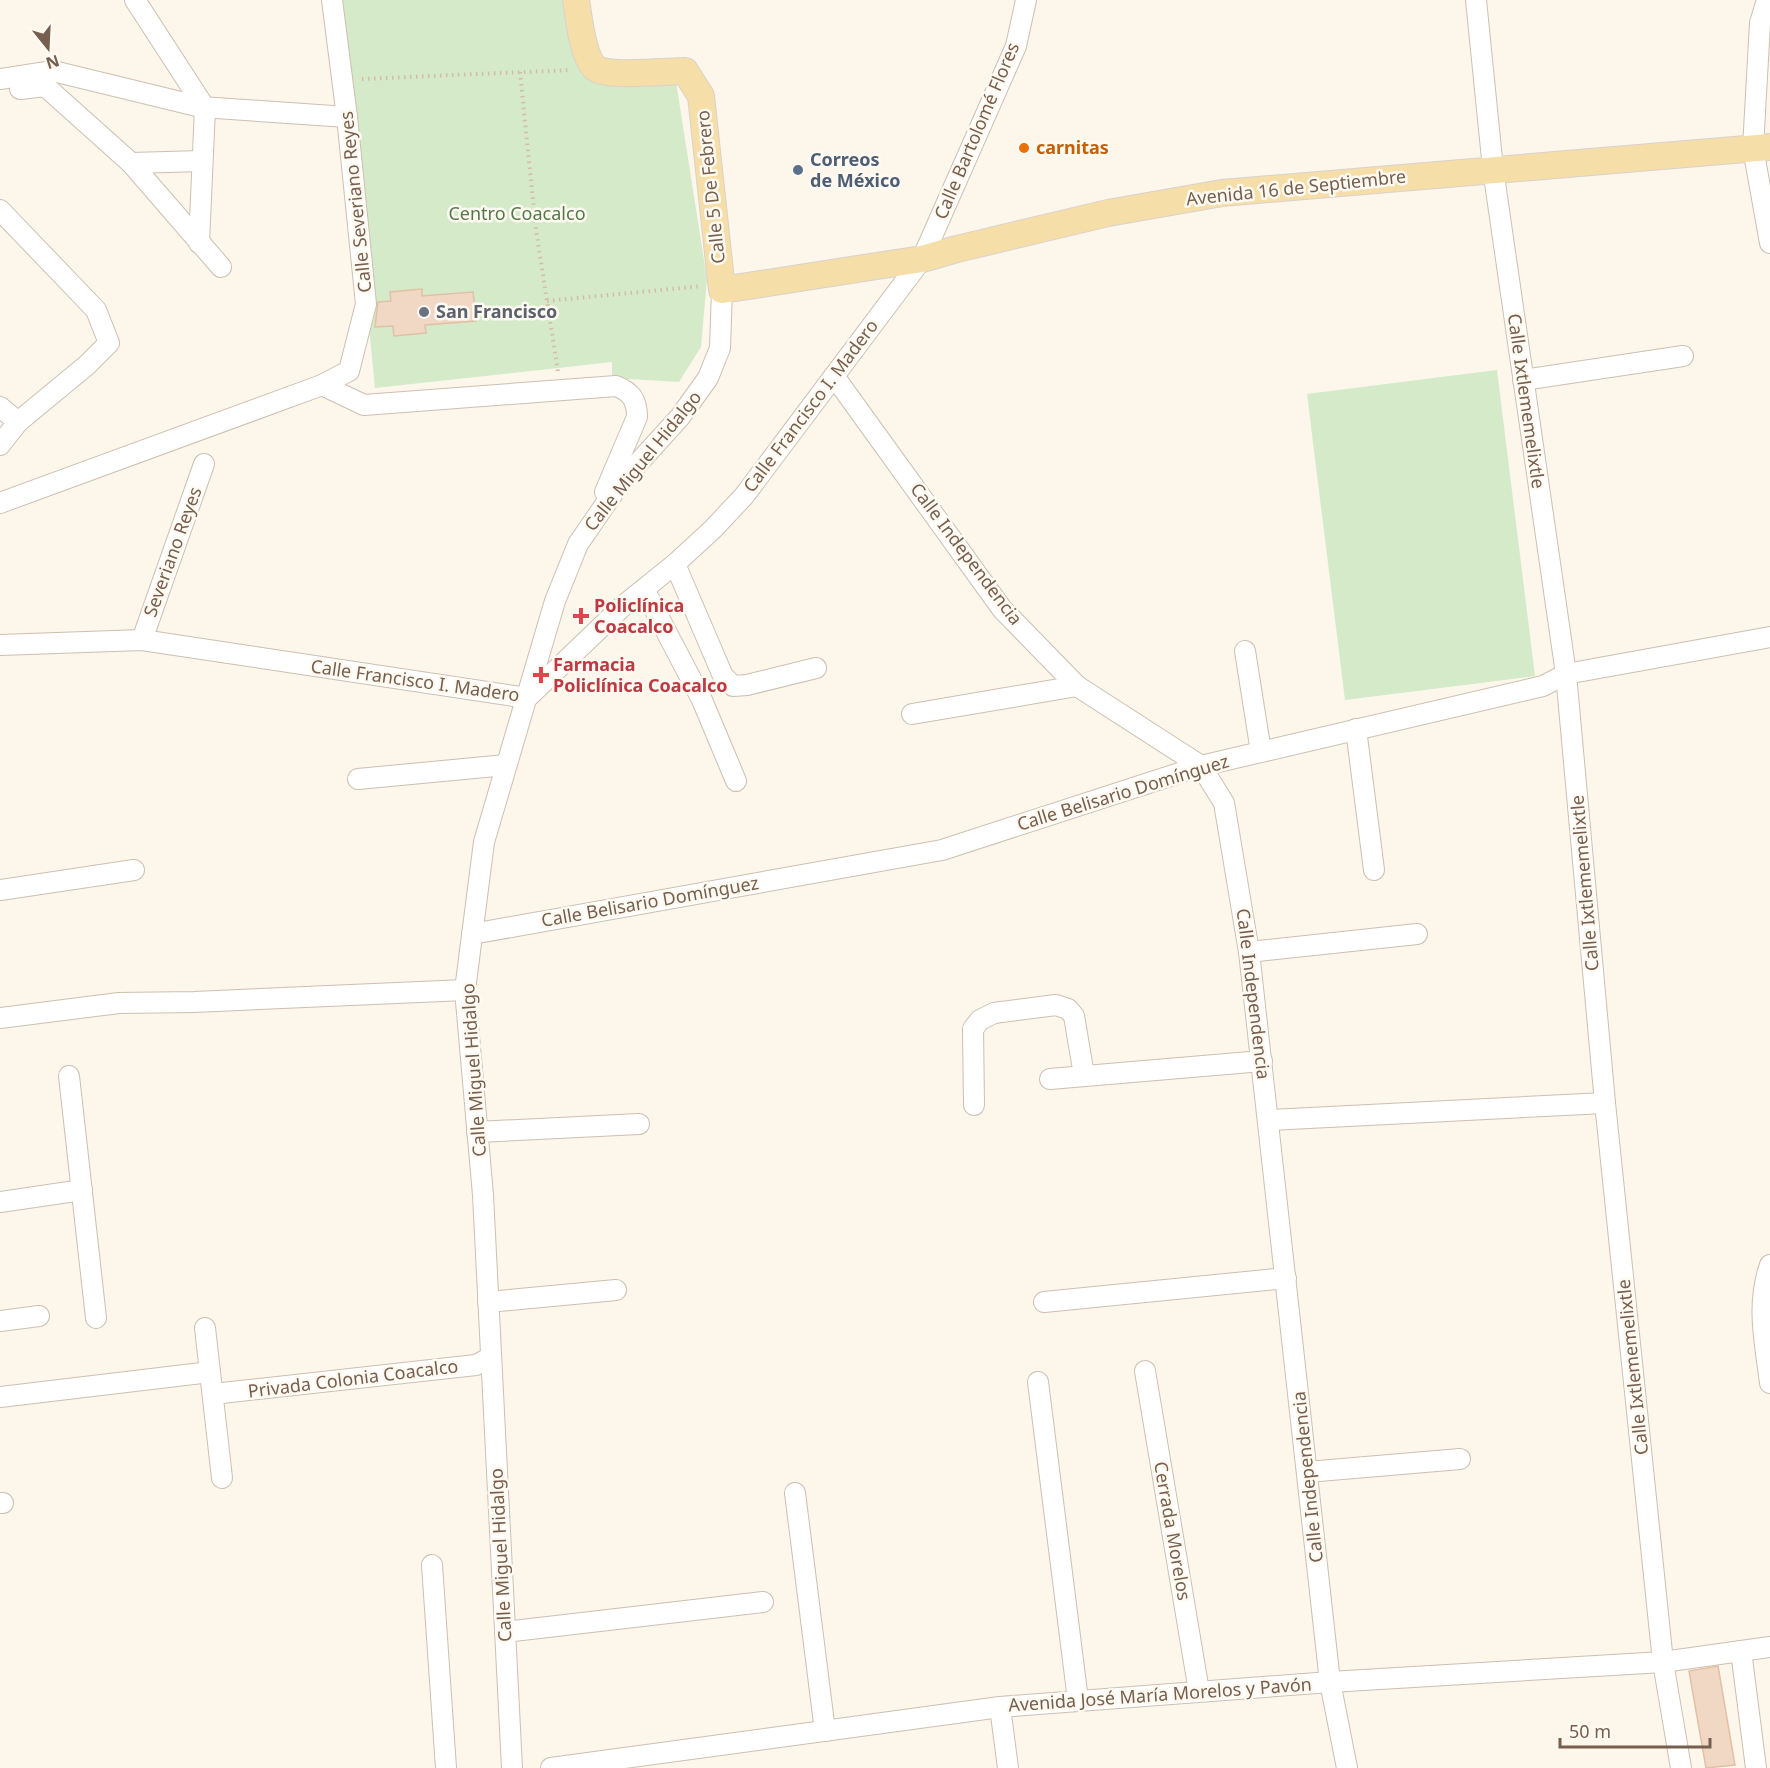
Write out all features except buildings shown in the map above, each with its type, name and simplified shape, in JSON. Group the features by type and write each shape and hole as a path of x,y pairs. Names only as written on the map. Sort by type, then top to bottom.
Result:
{"main road":[{"path":"576,0 586,54 595,69"},
{"name":"Calle 5 De Febrero","path":"595,69 607,73 685,71 701,96 721,287"},
{"name":"Avenida 16 de Septiembre","path":"721,287 922,259 1108,213 1222,193 1762,148"}],"street":[{"path":"135,0 205,108 199,243"},
{"name":"Calle Severiano Reyes","path":"0,503 322,385 349,371 366,304 343,80 332,0"},
{"name":"Calle Bartolomé Flores","path":"922,259 1016,46 1026,0"},
{"name":"Calle Ixtlememelixtle","path":"1476,0 1493,170 1566,674 1605,1103 1663,1662 1681,1768"},
{"path":"1767,0 1760,23 1762,148 1770,243"},
{"path":"0,79 53,70 205,108 347,117"},
{"path":"0,92 45,86 131,163 221,267"},
{"path":"131,163 202,161"},
{"path":"0,210 96,310 109,343 87,365 18,422 0,445"},
{"name":"Calle Francisco I. Madero","path":"0,645 142,640 527,698 624,605 675,564 713,529 744,496 922,259"},
{"name":"Calle Miguel Hidalgo","path":"512,1768 488,1302 465,990 484,842 555,601 578,544 620,483 680,417 708,378 720,348 721,287"},
{"path":"1523,380 1683,356"},
{"name":"Calle Independencia","path":"834,376 1002,609 1077,686 1201,766 1224,803 1250,952 1330,1682 1347,1768"},
{"path":"322,385 364,405 616,386 626,389 633,396 637,409 636,417 592,523"},
{"path":"0,407 18,422"},
{"name":"Severiano Reyes","path":"142,640 204,464"},
{"path":"675,564 723,676 733,686 747,685 816,668"},
{"path":"644,589 702,700 736,782"},
{"name":"Calle Belisario Domínguez","path":"472,934 942,850 1201,766 1543,686 1566,674 1770,637"},
{"path":"1245,651 1262,752"},
{"path":"912,714 1077,686"},
{"path":"1356,729 1374,870"},
{"path":"358,779 507,765"},
{"path":"0,890 134,870"},
{"path":"1250,952 1417,934"},
{"path":"0,1018 119,1003 194,1002 465,990"},
{"path":"974,1105 973,1029 980,1020 994,1013 1056,1005 1068,1009 1074,1016 1084,1076"},
{"path":"1050,1079 1262,1061"},
{"path":"69,1076 96,1318"},
{"path":"1268,1120 1605,1103"},
{"path":"477,1132 639,1124"},
{"path":"0,1202 82,1190"},
{"path":"1770,1265 1765,1278 1761,1304 1770,1383"},
{"path":"1044,1302 1286,1278"},
{"path":"488,1302 616,1290"},
{"path":"0,1321 39,1316"},
{"path":"205,1328 222,1478"},
{"name":"Privada Colonia Coacalco","path":"213,1394 476,1365 491,1357"},
{"name":"Cerrada Morelos","path":"1145,1371 1199,1691"},
{"path":"0,1397 210,1372"},
{"path":"1038,1382 1078,1700"},
{"path":"1307,1472 1460,1459"},
{"path":"795,1493 825,1731"},
{"path":"432,1564 446,1768"},
{"path":"505,1632 763,1602"},
{"name":"Avenida José María Morelos y Pavón","path":"551,1768 1000,1707 1330,1682 1663,1662 1770,1647"},
{"path":"1741,1651 1756,1768"},
{"path":"1000,1707 1008,1768"}],"path":[{"path":"343,80 595,69"},
{"path":"520,72 536,230 564,390"},
{"path":"547,301 721,287"}],"green space":[{"name":"Centro Coacalco","path":"337,0 564,0 578,67 615,81 676,82 707,279 701,347 679,382 612,378 612,362 375,388"},
{"path":"1497,370 1535,676 1345,700 1307,394"}],"place":[{"name":"carnitas","path":"1024,148"},
{"name":"Correos de México","path":"798,170"},
{"name":"San Francisco","path":"424,312"},
{"name":"Policlínica Coacalco","path":"581,616"},
{"name":"Farmacia Policlínica Coacalco","path":"541,675"}]}
